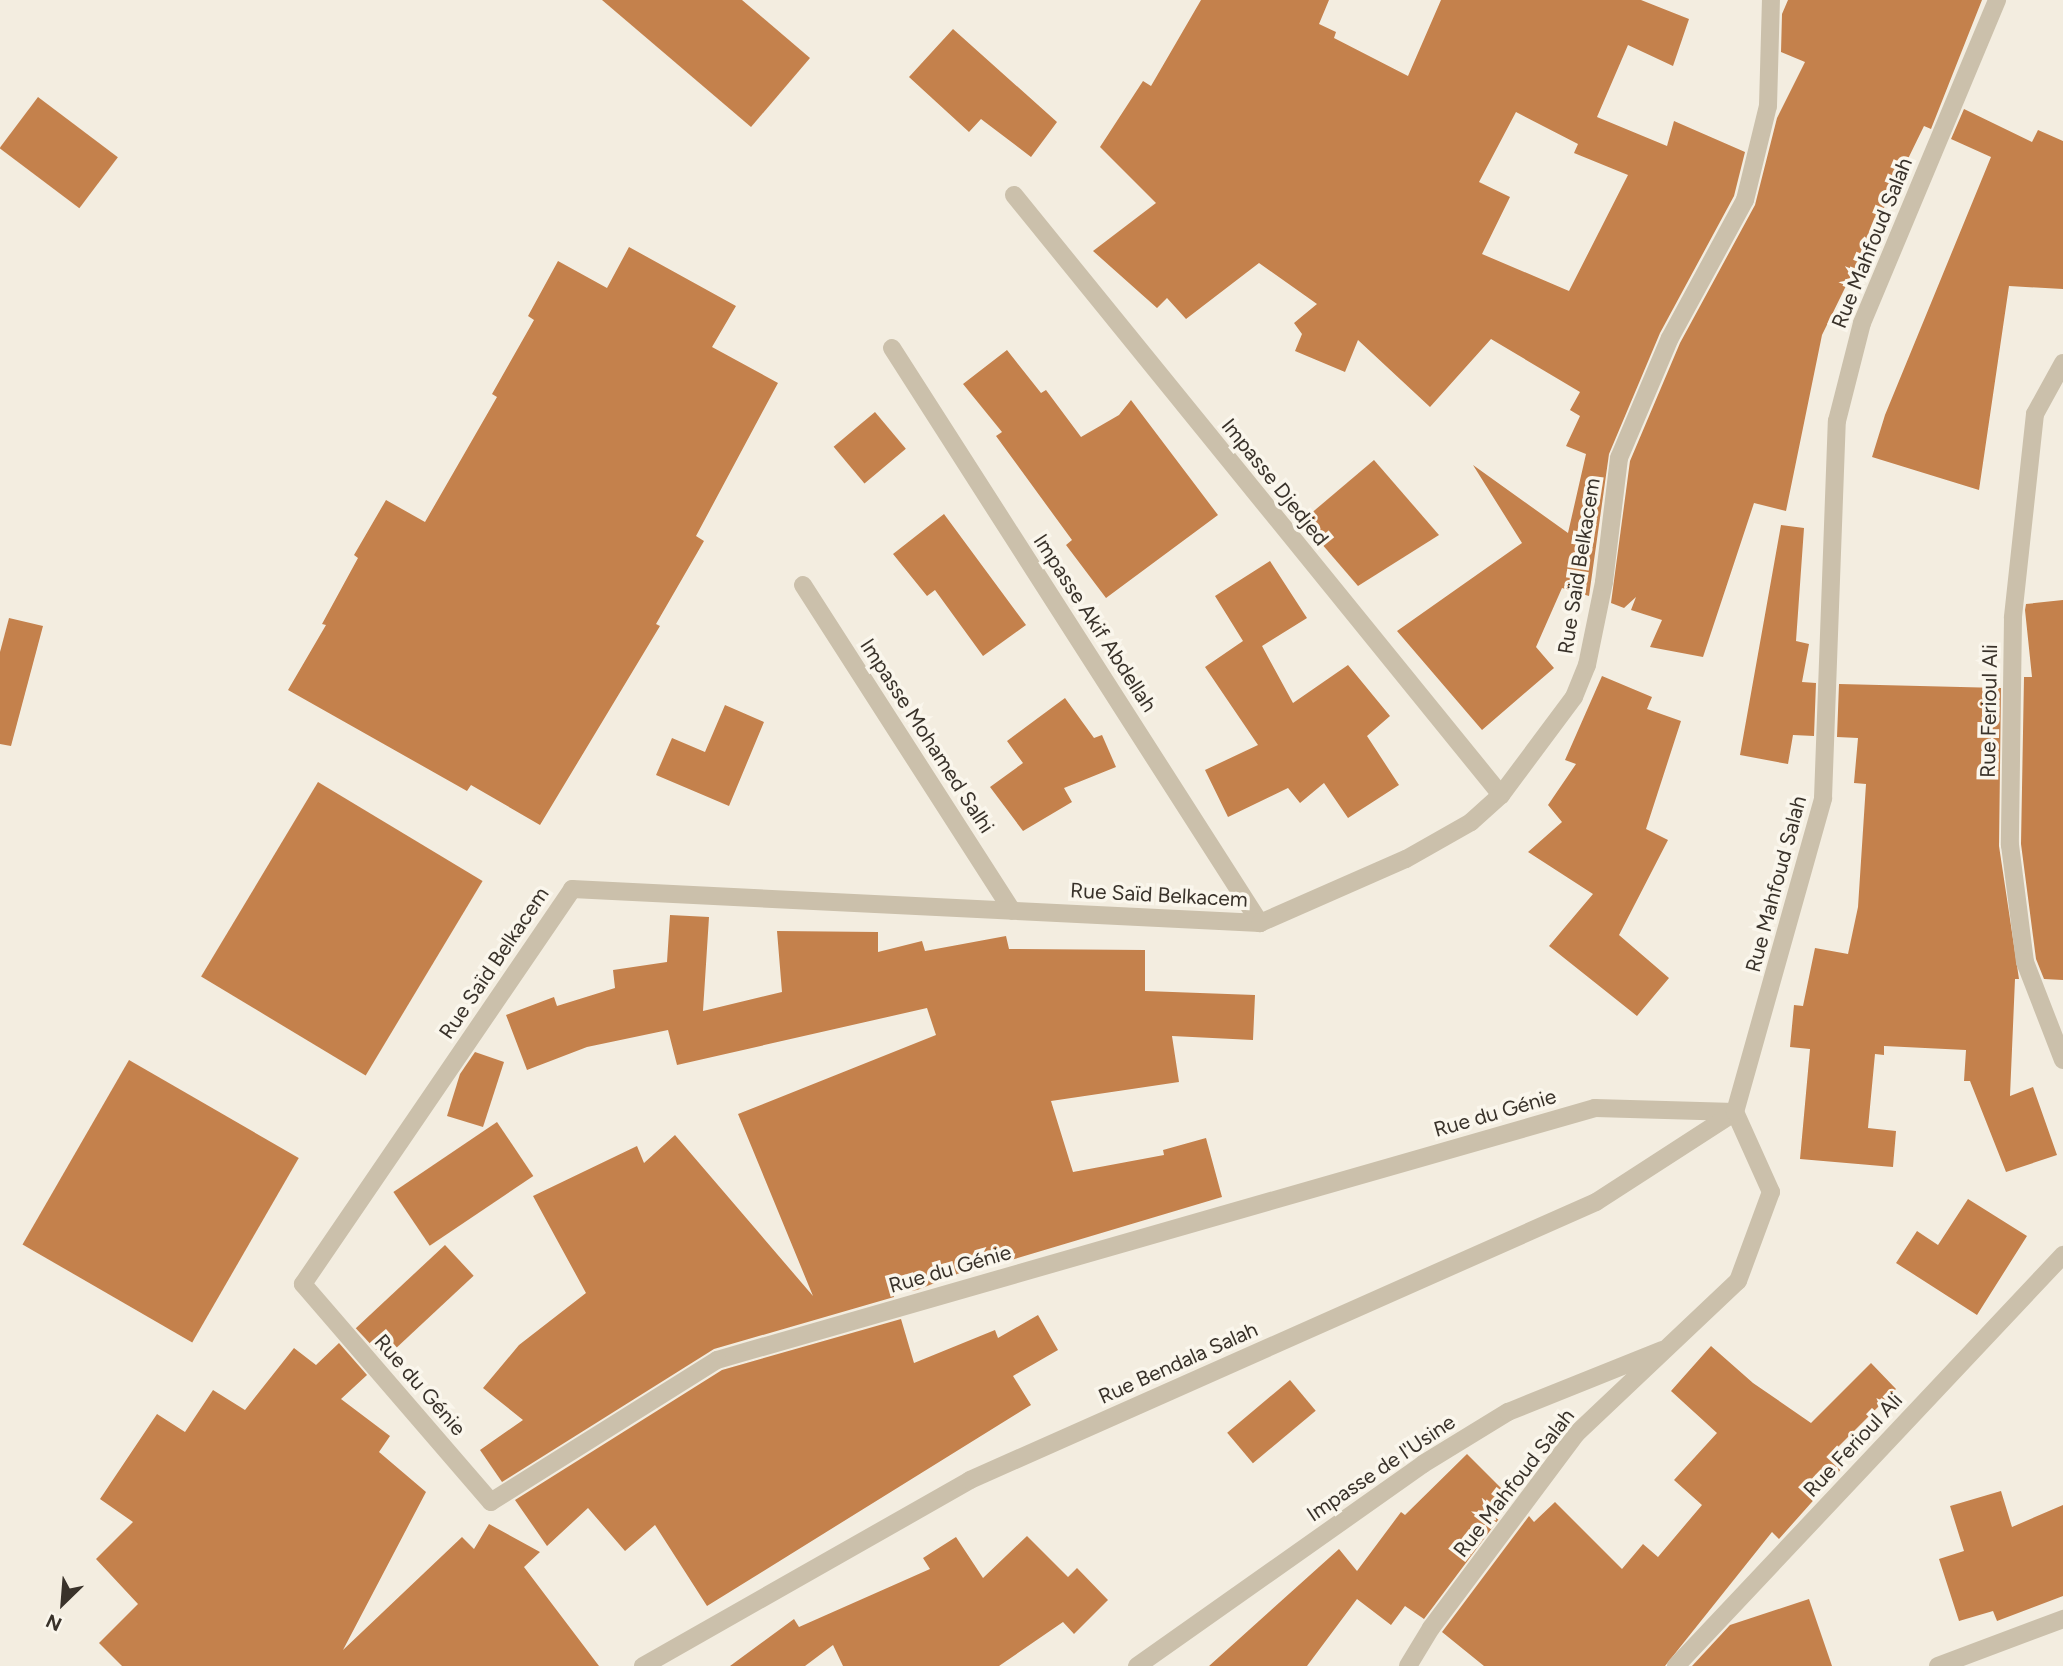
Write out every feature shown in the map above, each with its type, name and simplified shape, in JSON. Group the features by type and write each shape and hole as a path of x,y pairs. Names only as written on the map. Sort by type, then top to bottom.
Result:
{"street":[{"name":"Rue Saïd Belkacem","path":"303,1284 572,888 1261,923 1406,859 1471,822 1501,795 1574,697 1587,665 1604,582 1619,458 1670,338 1745,200 1768,106 1772,0"},
{"name":"Rue Mahfoud Salah","path":"1408,1666 1431,1628 1576,1434 1738,1281 1771,1192 1735,1112 1823,798 1837,421 1861,323 1997,0"},
{"name":"Impasse Djedjed","path":"1014,195 1501,795"},
{"name":"Impasse Akif Abdellah","path":"892,348 1261,923"},
{"name":"Rue Ferioul Ali","path":"2063,363 2035,414 2013,618 2010,845 2025,962 2063,1059"},
{"name":"Impasse Mohamed Salhi","path":"803,585 1012,911"},
{"name":"Rue du Génie","path":"303,1284 491,1502 717,1360 1595,1108 1735,1112"},
{"name":"Rue Bendala Salah","path":"643,1666 970,1480 1596,1202 1735,1112"},
{"name":"Rue Ferioul Ali","path":"1676,1666 2063,1255"},
{"name":"Impasse de l'Usine","path":"1137,1666 1423,1464 1508,1412 1672,1346"},
{"path":"1938,1666 2063,1619"}],"building":[{"path":"602,0 742,0 810,58 751,127"},
{"path":"1201,0 1329,0 1319,24 1336,32 1334,38 1408,76 1441,0 1641,0 1689,19 1673,66 1628,45 1597,117 1667,146 1674,121 1745,152 1734,196 1660,333 1609,454 1589,596 1562,588 1536,647 1554,668 1482,730 1397,631 1522,543 1473,465 1568,533 1586,454 1566,446 1580,416 1570,410 1580,392 1491,339 1430,407 1358,340 1345,372 1295,351 1302,334 1294,323 1317,304 1259,263 1186,319 1167,298 1157,308 1093,251 1156,203 1100,147 1143,81 1151,86","holes":["1516,112 1578,144 1574,153 1628,175 1569,291 1482,254 1510,197 1479,182"]},
{"path":"1788,0 1982,0 1931,129 1924,126 1822,335 1786,511 1754,503 1703,657 1650,647 1662,620 1631,610 1636,597 1624,608 1611,603 1630,461 1680,343 1755,205 1777,118 1805,62 1781,52 1782,14"},
{"path":"953,29 1057,122 1031,157 981,119 969,132 909,77"},
{"path":"38,97 118,157 79,208 0,149"},
{"path":"1964,109 2032,142 2038,130 2063,141 2063,289 2009,286 1979,490 1872,457 1885,415 1991,157 1951,139"},
{"path":"629,247 736,306 712,347 778,383 696,536 704,541 656,624 660,626 540,825 471,785 467,791 288,690 326,625 322,624 358,558 354,555 386,500 425,522 497,397 492,394 534,320 528,316 558,261 607,288"},
{"path":"1007,350 1041,393 1046,390 1081,437 1119,415 1131,400 1218,515 1106,598 1066,545 1072,540 996,436 1002,432 963,384"},
{"path":"875,412 906,449 864,483 834,447"},
{"path":"1374,460 1439,535 1358,586 1302,521"},
{"path":"944,514 1026,625 983,656 935,590 927,596 893,554"},
{"path":"1781,525 1804,528 1796,641 1809,644 1802,682 1816,683 1814,736 1793,735 1788,764 1740,755"},
{"path":"1270,561 1307,618 1262,646 1293,703 1348,665 1390,716 1367,736 1399,785 1348,818 1324,783 1300,803 1288,788 1228,817 1205,770 1258,745 1205,667 1243,641 1215,596"},
{"path":"2063,600 2063,980 2044,979 2036,959 2021,844 2024,677 2032,677 2026,604"},
{"path":"9,618 43,626 11,746 0,744 0,652"},
{"path":"1602,676 1652,697 1647,709 1681,721 1646,829 1668,840 1619,935 1669,978 1637,1016 1549,946 1593,894 1528,852 1562,822 1548,805 1576,764 1565,760"},
{"path":"1839,684 2001,688 1999,846 2019,979 2015,979 2010,1096 2033,1087 2057,1155 2006,1172 1970,1081 1964,1081 1966,1050 1884,1046 1884,1055 1875,1054 1868,1128 1896,1131 1893,1167 1800,1159 1810,1049 1790,1047 1794,1005 1803,1006 1815,948 1848,954 1858,907 1866,784 1854,783 1858,738 1837,737"},
{"path":"1065,698 1094,738 1102,735 1116,767 1064,788 1072,802 1023,831 990,787 1023,763 1007,741"},
{"path":"725,705 764,722 729,806 656,775 672,738 705,752"},
{"path":"318,782 483,881 366,1075 201,977"},
{"path":"670,915 709,917 703,1011 782,992 777,931 878,932 878,952 922,941 925,951 1006,936 1009,949 1145,950 1145,991 1255,995 1253,1040 1172,1036 1179,1082 1051,1101 1073,1172 1164,1155 1163,1150 1206,1138 1222,1197 981,1269 980,1265 917,1290 893,1293 894,1297 714,1349 502,1482 480,1450 523,1420 483,1388 519,1345 586,1293 533,1196 637,1146 644,1163 675,1135 813,1296 738,1114 936,1035 927,1008 677,1065 668,1030 587,1047 527,1070 506,1015 554,997 557,1006 615,988 613,970 667,962"},
{"path":"475,1052 504,1062 483,1127 447,1116 460,1074"},
{"path":"129,1060 299,1158 192,1342 22,1244"},
{"path":"497,1122 533,1176 430,1246 393,1192"},
{"path":"1968,1199 2027,1236 1977,1315 1896,1263 1917,1231 1938,1245"},
{"path":"445,1245 474,1276 384,1359 356,1328"},
{"path":"1038,1315 1058,1350 1013,1376 1031,1405 707,1606 655,1525 625,1551 588,1508 547,1546 515,1500 722,1370 901,1319 914,1363 995,1330 998,1338"},
{"path":"339,1343 367,1375 341,1399 390,1436 379,1452 426,1492 343,1650 462,1537 474,1549 489,1524 540,1552 524,1567 599,1666 122,1666 99,1643 138,1604 96,1559 133,1522 100,1499 157,1414 185,1432 213,1390 245,1410 294,1348 316,1365"},
{"path":"1711,1346 1753,1383 1811,1423 1871,1363 1896,1389 1830,1455 1843,1467 1779,1539 1772,1532 1665,1666 1484,1666 1442,1632 1529,1516 1534,1522 1555,1502 1622,1569 1643,1544 1658,1557 1702,1505 1674,1480 1717,1433 1671,1391"},
{"path":"1290,1380 1316,1411 1253,1463 1227,1433"},
{"path":"1467,1454 1513,1500 1424,1619 1405,1606 1391,1625 1357,1599 1307,1666 1209,1666 1339,1549 1357,1571 1401,1512 1405,1515"},
{"path":"2001,1491 2012,1527 2063,1505 2063,1596 1997,1621 1993,1611 1959,1621 1939,1559 1964,1551 1950,1506"},
{"path":"1027,1536 1068,1577 1077,1568 1108,1600 1074,1634 1063,1622 999,1666 843,1666 833,1645 805,1666 730,1666 794,1619 799,1627 930,1569 923,1558 956,1537 983,1578"},
{"path":"1809,1599 1832,1666 1692,1666 1730,1625"}]}
